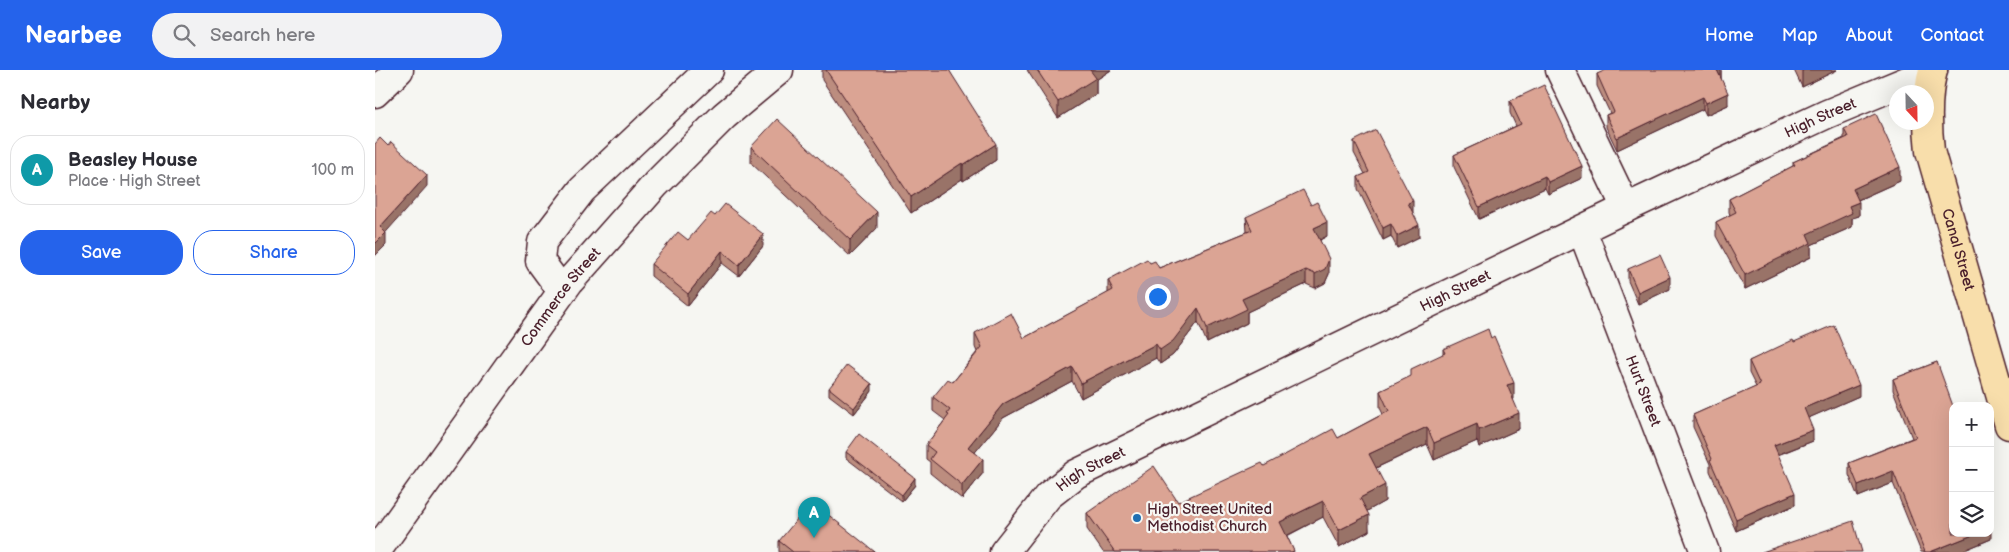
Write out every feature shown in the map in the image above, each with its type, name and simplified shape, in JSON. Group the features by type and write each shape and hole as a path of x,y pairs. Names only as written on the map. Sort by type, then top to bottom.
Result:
{"main road":[{"name":"Canal Street","path":"1933,70 1929,83 1927,121 1931,151 2009,425"}],"street":[{"path":"375,93 399,70"},
{"path":"562,291 540,261 542,242 582,190 709,70"},
{"name":"Commerce Street","path":"376,552 562,291 656,184 724,116 779,70"},
{"path":"1560,70 1626,208"},
{"name":"High Street","path":"1003,552 1048,496 1076,474 1626,208 1827,114 1933,70"},
{"name":"Hurt Street","path":"1582,230 1705,552"}],"building":[{"path":"826,70 949,70 996,144 963,165 962,163 911,197"},
{"path":"1037,70 1090,70 1096,78 1058,102"},
{"path":"1606,70 1717,70 1728,93 1706,103 1703,97 1617,138 1606,115 1614,112 1597,74"},
{"path":"1544,85 1582,166 1548,182 1545,176 1479,207 1454,155 1521,124 1510,101"},
{"path":"1876,114 1900,167 1853,189 1859,202 1849,206 1852,213 1807,234 1811,243 1745,275 1716,222 1736,212 1729,199 1795,165 1793,162 1848,137 1844,129"},
{"path":"777,119 877,212 850,240 751,147"},
{"path":"1376,130 1413,201 1408,203 1419,225 1397,236 1391,224 1383,228 1358,177 1369,172 1354,141"},
{"path":"380,138 388,146 391,142 427,175 380,227 386,233 375,244 375,144"},
{"path":"1303,190 1311,205 1317,202 1327,222 1314,228 1329,259 1325,269 1315,274 1306,270 1242,299 1247,309 1207,328 1198,308 1173,341 1160,350 1156,344 1081,383 1072,367 1003,404 968,447 983,459 962,485 930,459 935,452 926,445 949,415 947,414 950,410 933,397 948,379 953,382 982,347 975,333 1011,313 1024,338 1113,290 1108,280 1147,259 1150,263 1155,261 1159,268 1252,230 1246,217"},
{"path":"725,204 763,234 739,265 722,251 688,294 651,264 678,232 688,240 711,213 715,216"},
{"path":"1660,255 1670,277 1638,292 1628,269"},
{"path":"1834,325 1859,385 1804,408 1813,430 1774,445 1795,493 1736,519 1693,415 1760,385 1749,361 1793,340 1794,342"},
{"path":"1488,329 1491,338 1494,336 1514,383 1507,385 1519,413 1479,430 1477,424 1434,443 1427,427 1369,454 1385,485 1360,498 1369,515 1339,530 1323,501 1280,522 1294,551 1115,552 1087,513 1154,466 1178,502 1262,463 1264,466 1333,429 1338,438 1389,411 1380,391 1411,376 1411,369 1445,353 1443,349"},
{"path":"1937,362 1952,402 1949,402 1949,537 1968,537 1930,552 1925,552 1893,471 1858,485 1849,463 1916,437 1893,379"},
{"path":"847,365 872,384 854,408 829,388"},
{"path":"859,434 915,478 902,495 846,452"},
{"path":"821,509 875,552 793,552 779,541 803,512 813,520"},
{"path":"1853,521 1862,552 1762,552"}],"place":[{"name":"High Street United Methodist Church","path":"1137,518"},
{"name":"Beasley House","path":"814,538"}]}
